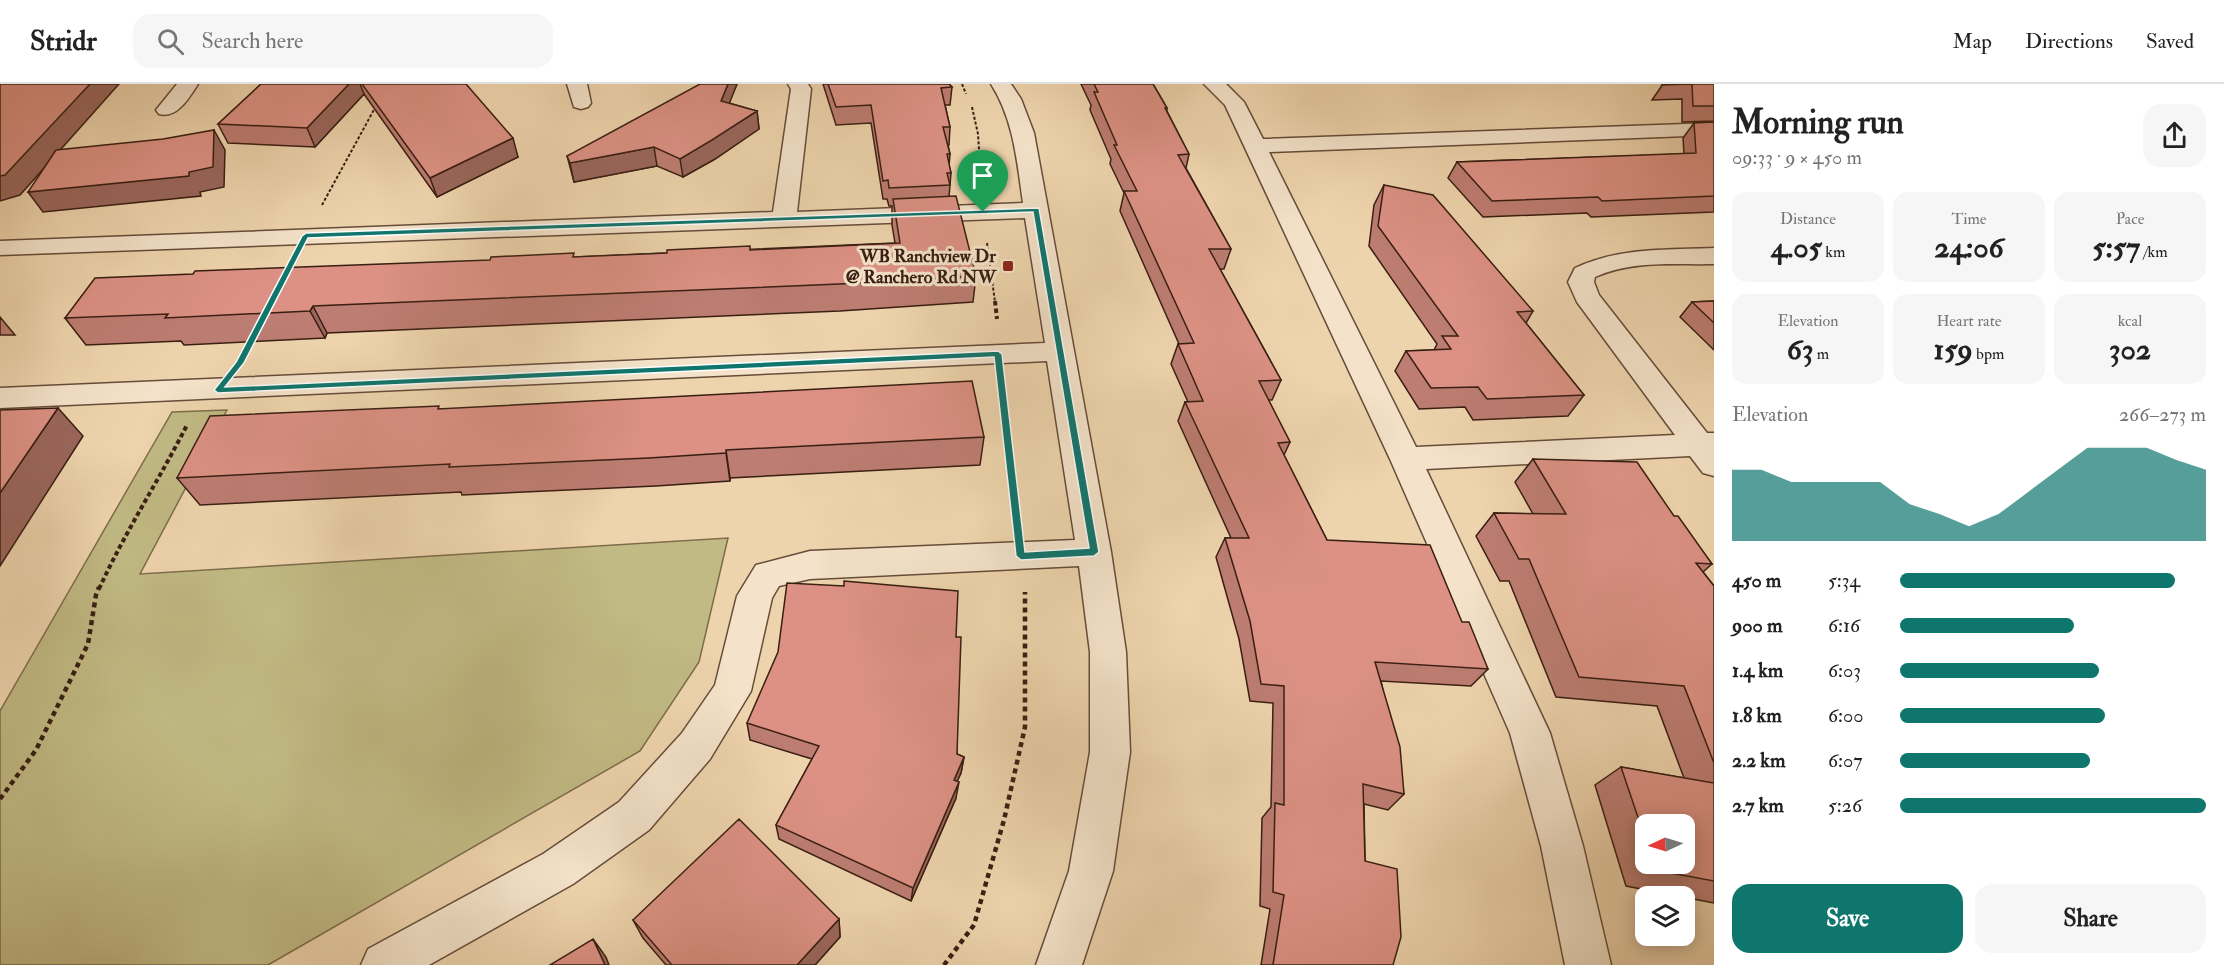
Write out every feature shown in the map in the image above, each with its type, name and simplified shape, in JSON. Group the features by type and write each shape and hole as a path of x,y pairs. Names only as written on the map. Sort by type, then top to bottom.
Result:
{"street":[{"path":"166,110 188,84"},
{"path":"784,219 801,89 798,84"},
{"path":"1001,84 1011,99 1023,133 1094,552 1108,652 1110,752 1091,871 1059,965"},
{"path":"1214,84 1234,102 1406,459 1530,733 1562,846 1588,965"},
{"path":"1255,146 1714,129"},
{"path":"0,248 1036,210"},
{"path":"1709,451 1586,296 1581,282 1584,273 1600,264 1616,260 1714,256"},
{"path":"0,398 1059,351"},
{"path":"1406,459 1709,451"},
{"path":"384,965 558,869 634,816 696,746 732,691 755,596 768,575 810,565 1094,552"}],"path":[{"path":"944,965 974,925 1004,820 1025,727 1026,605 998,354 997,318 983,212 978,134 972,109 962,84"},
{"path":"306,236 376,105"},
{"path":"0,799 36,750 88,644 96,595 117,549 158,482 186,427 218,390"}],"shaded area":[{"path":"227,410 140,574 728,538 699,662 640,751 268,965 0,965 0,711 172,412"}],"building":[{"path":"0,84 90,84 5,175 0,176"},
{"path":"261,84 349,84 307,128 218,124"},
{"path":"362,84 466,84 513,138 430,178"},
{"path":"700,84 728,84 721,101 757,111 680,159 654,147 570,163 567,156"},
{"path":"828,84 949,84 952,87 941,88 950,127 943,127 950,154 947,154 951,173 947,173 950,185 889,188 888,180 883,181 871,105 836,107"},
{"path":"1094,84 1153,84 1167,108 1165,108 1189,154 1178,155 1231,249 1209,249 1281,380 1259,381 1290,442 1278,443 1327,540 1430,545 1462,622 1469,622 1488,669 1375,662 1400,747 1404,794 1363,784 1365,861 1397,869 1401,937 1393,965 1273,965 1284,895 1273,892 1275,803 1284,805 1284,686 1261,684 1250,621 1225,538 1249,538 1185,402 1203,401 1178,344 1194,343 1124,191 1137,191 1114,145 1117,145 1094,92 1098,92"},
{"path":"1692,84 1714,84 1714,106 1693,106"},
{"path":"1714,122 1714,196 1602,201 1598,197 1492,201 1457,162 1696,153 1694,123"},
{"path":"214,130 213,167 189,172 189,176 28,192 56,150 163,139"},
{"path":"1384,185 1433,195 1533,311 1517,312 1584,395 1487,399 1478,387 1431,388 1406,351 1451,349 1442,336 1458,336 1378,226"},
{"path":"956,196 976,276 313,306 310,311 165,318 168,314 65,318 95,278 193,274 195,271 490,260 491,257 574,253 573,257 667,253 667,250 750,246 750,250 900,243 893,199"},
{"path":"1714,301 1714,323 1692,302"},
{"path":"972,381 984,437 726,450 726,453 649,458 449,467 450,464 177,478 210,416 439,406 438,409"},
{"path":"58,408 0,493 0,410"},
{"path":"1533,459 1637,462 1674,516 1678,516 1712,564 1696,563 1714,586 1714,763 1684,686 1579,677 1529,559 1519,559 1494,513 1566,514"},
{"path":"844,581 958,591 956,637 961,637 957,754 964,757 954,780 959,782 913,888 776,825 819,746 747,723 778,652 787,583 844,586"},
{"path":"1621,767 1714,783 1714,881 1676,874 1695,874 1695,814 1637,814"},
{"path":"739,819 839,919 797,965 672,965 633,920"},
{"path":"593,939 605,965 550,965"}],"place":[{"name":"WB Ranchview Dr @ Ranchero Rd NW","path":"1008,266"}],"route":[{"path":"1036,210 1094,552 1021,556 998,354 218,390 240,363 306,236 983,212 1036,210"}]}
